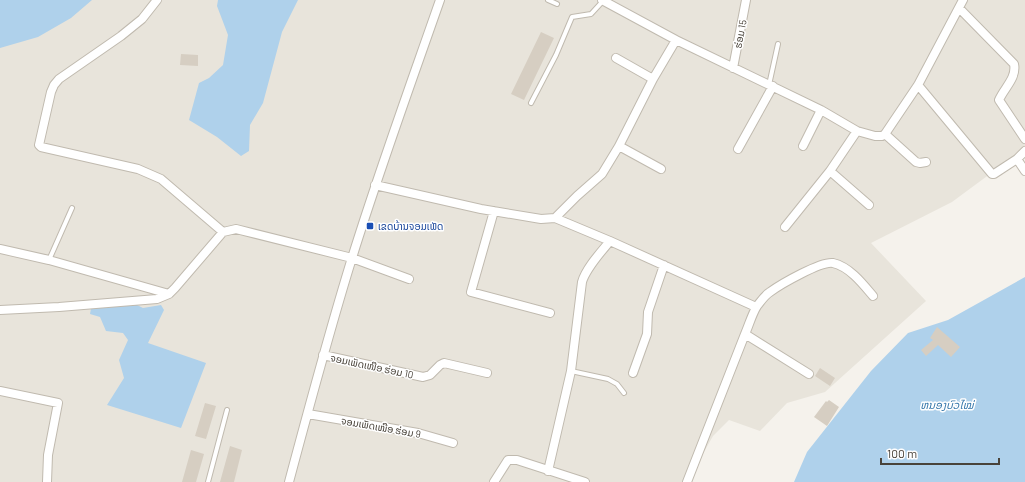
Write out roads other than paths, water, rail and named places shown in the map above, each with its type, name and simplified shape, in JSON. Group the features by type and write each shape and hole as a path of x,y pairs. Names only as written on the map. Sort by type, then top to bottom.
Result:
{"street":[{"path":"157,0 142,19 121,36 59,79 54,85 41,130 39,145 41,147 138,169 161,180 223,232"},
{"path":"289,482 323,355 352,258 375,185 440,0"},
{"name":"ຮ່ອມ 15","path":"733,68 746,0"},
{"path":"607,2 676,40 821,110 857,131 875,136 882,136 886,134 918,85 963,0"},
{"path":"959,8 1014,64 1015,70 1013,77 999,100 1025,139"},
{"path":"555,218 602,174 619,146 676,40"},
{"path":"616,58 654,79"},
{"path":"738,149 771,85"},
{"path":"918,85 992,174 1017,159 1025,151"},
{"path":"803,146 821,110"},
{"path":"785,227 830,171 857,131"},
{"path":"886,134 916,162 926,162"},
{"path":"619,146 661,169"},
{"path":"1017,159 1025,171"},
{"path":"830,171 869,205"},
{"path":"375,185 481,209 541,219 555,218 610,241 756,307"},
{"path":"494,211 471,292 550,313"},
{"path":"0,310 157,299 169,294 175,288 223,232 236,228 352,258 409,279"},
{"path":"548,471 571,371 583,278 610,241"},
{"path":"0,248 49,260 169,294"},
{"path":"687,482 756,307 769,292 818,266 832,263 849,270 873,296"},
{"path":"633,373 647,334 648,312 664,265"},
{"path":"745,334 809,374"},
{"name":"ຈອມເພັດເໜືອ ຮ່ອມ 10","path":"323,355 422,377 430,375 444,363 487,373"},
{"path":"0,391 58,404 48,454 47,482"},
{"name":"ຈອມເພັດເໜືອ ຮ່ອມ 9","path":"308,414 418,433 453,443"},
{"path":"494,482 508,460 517,460 585,482"}],"lane":[{"path":"548,0 557,4"},
{"path":"531,102 556,55 572,17 591,14 607,2"},
{"path":"771,85 778,44"},
{"path":"49,260 72,208"},
{"path":"571,371 608,379 617,384 624,393"},
{"path":"208,482 227,410"}],"water":[{"path":"0,0 92,0 71,18 38,37 0,48"},
{"path":"218,0 298,0 282,32 263,103 250,125 249,151 241,156 217,137 189,120 199,83 209,78 223,65 228,35 217,6"},
{"name":"ຫນອງບົວໄໝ່","path":"1025,277 1025,482 794,482 807,452 871,371 908,333 948,320"},
{"path":"92,303 133,303 143,308 161,305 164,310 148,343 206,363 181,428 107,405 124,378 119,360 128,340 123,333 106,331 100,317 90,314"}],"place":[{"name":"ເຂດບ້ານຈອມເພັດ","path":"370,226"}]}
